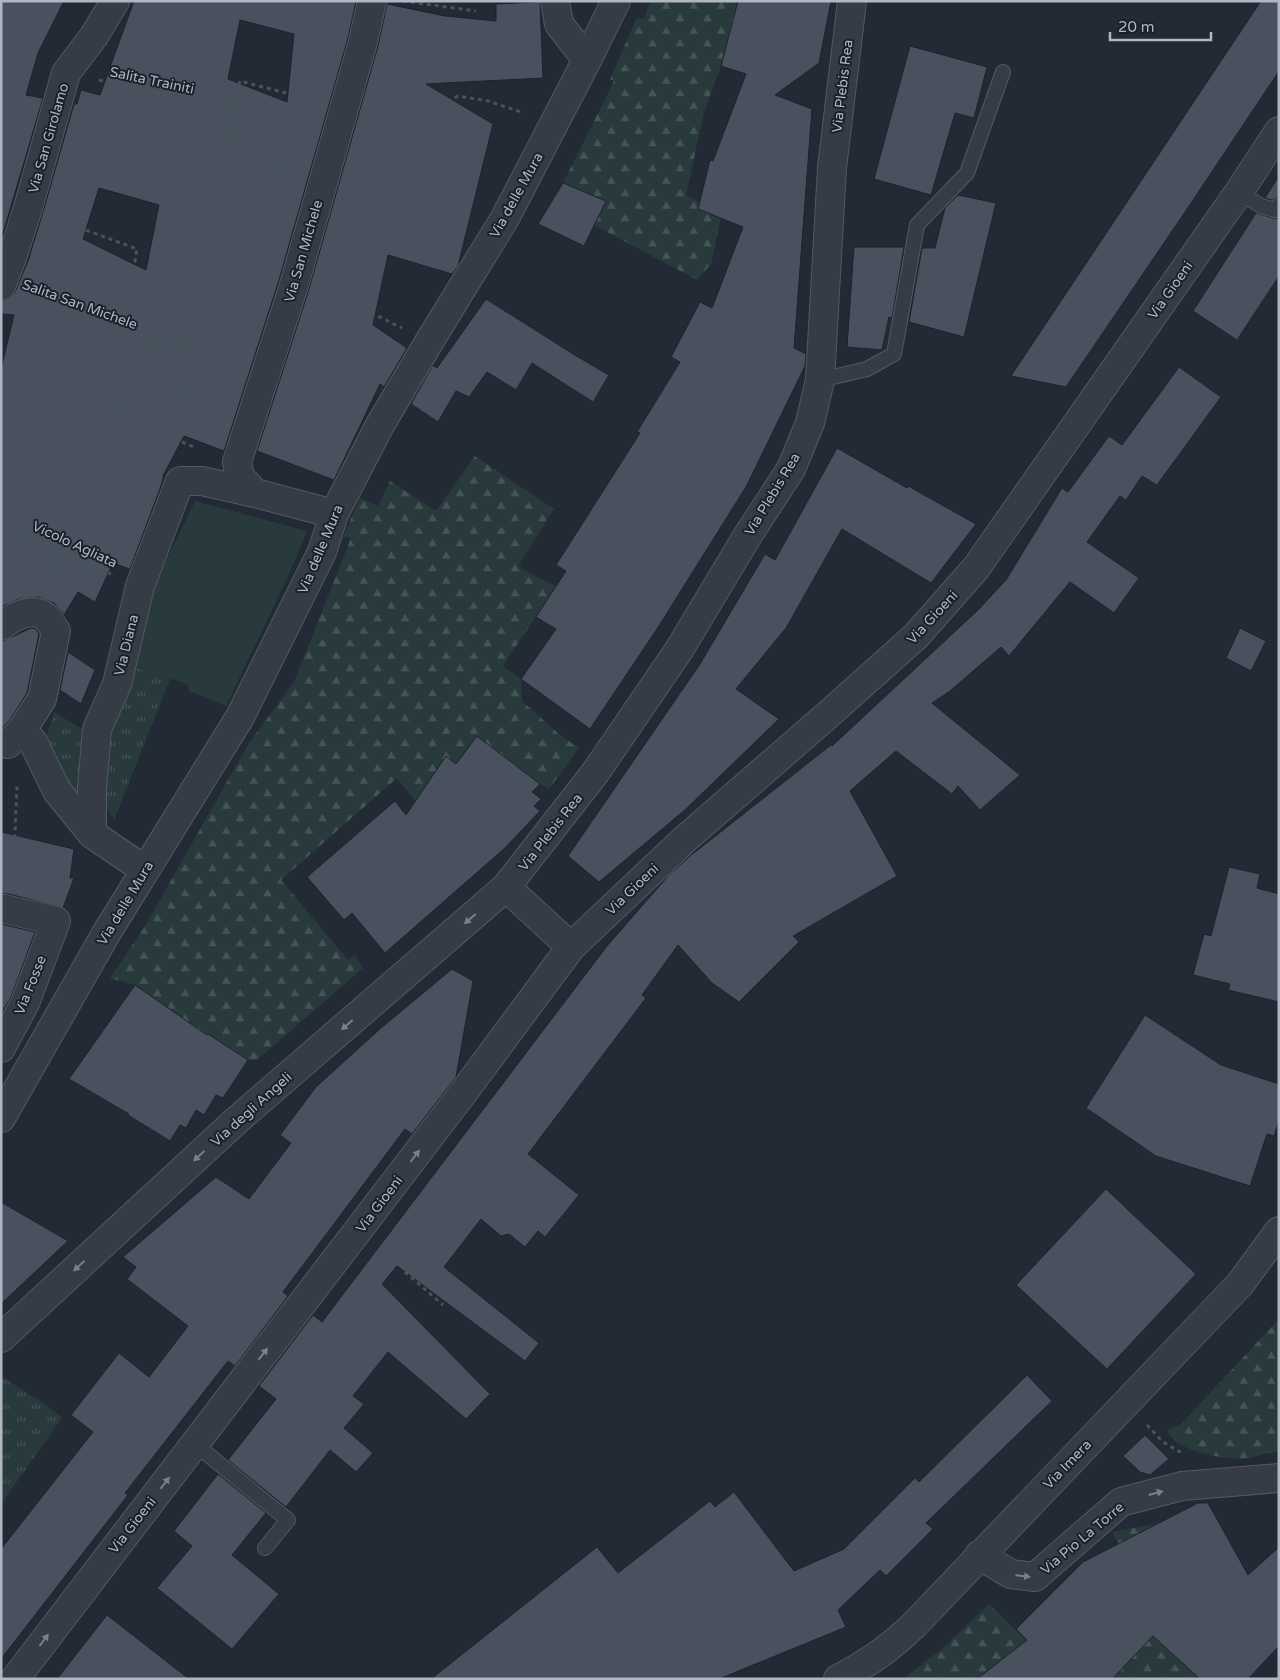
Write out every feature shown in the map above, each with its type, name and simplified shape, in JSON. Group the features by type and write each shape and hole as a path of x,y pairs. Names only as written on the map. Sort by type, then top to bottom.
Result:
{"street":[{"name":"Via San Girolamo","path":"11,290 13,255 66,73 94,36 115,1"},
{"name":"Via San Michele","path":"237,462 294,285 344,103 363,42 372,1"},
{"path":"555,1 559,24 587,60"},
{"name":"Via delle Mura","path":"1,1118 107,932 240,717 322,552 334,514 380,425 428,342 505,218 616,1"},
{"name":"Via Plebis Rea","path":"506,887 595,773 679,650 748,535 791,469 810,423 820,380 832,168 852,1"},
{"name":"Via Gioeni","path":"15,1679 463,1093 571,947 684,840 916,636 976,568 1239,192 1279,130"},
{"path":"237,462 240,477 255,493 334,514"},
{"name":"Via Diana","path":"92,834 92,788 97,729 117,684 140,586 180,481 202,481 255,493"},
{"path":"1,626 19,614 36,613 46,617 56,631 42,699 15,737 33,742 57,791 92,834 145,870"},
{"path":"506,887 571,947"},
{"name":"Via degli Angeli","path":"1,1338 237,1120 506,887"},
{"name":"Via Fosse","path":"1,1048 25,1003 56,921 4,909"},
{"name":"Via Imera","path":"838,1679 863,1666 890,1647 915,1624 1125,1402 1240,1284 1279,1231"},
{"name":"Via Pio La Torre","path":"980,1556 1011,1574 1034,1577 1121,1502 1182,1486 1279,1478"}],"lane":[{"path":"820,380 867,369 894,354 916,225 966,173 1003,72"},
{"path":"1239,192 1261,206 1275,210 1279,205"},
{"path":"195,1444 288,1520 265,1548"}],"path":[{"path":"402,1 476,11"},
{"name":"Salita Trainiti","path":"66,73 233,109"},
{"path":"324,177 260,161 262,149 225,140 240,81 344,103 435,108 458,96 488,101 555,123"},
{"path":"28,208 137,249 123,334"},
{"path":"198,401 172,394 186,348 215,233"},
{"name":"Salita San Michele","path":"11,290 123,334 150,340 117,414 191,446 237,462"},
{"path":"364,309 428,342"},
{"path":"150,340 186,348"},
{"path":"1,392 6,387 37,397"},
{"name":"Vicolo Agliata","path":"1,520 62,553 140,586"},
{"path":"4,909 15,833 19,763 15,737"},
{"path":"405,1272 443,1305"},
{"path":"1125,1402 1163,1442 1184,1454"}],"green space":[{"path":"650,1 738,1 721,66 704,112 686,195 699,202 698,209 721,218 711,264 697,280 594,225 606,201 563,183 614,81 610,79 637,17 644,19"},
{"path":"475,456 554,509 518,566 556,586 503,666 521,679 522,701 560,735 579,748 549,789 477,736 456,764 446,756 432,777 477,815 420,807 397,778 281,880 348,960 355,955 363,968 257,1060 248,1060 208,1034 198,1048 181,1017 135,985 110,978 145,926 249,743 294,682 351,538 343,537 360,498 378,506 390,481 436,511"},
{"path":"195,501 307,531 287,579 226,706 189,691 187,684 125,664 145,604"},
{"path":"125,664 170,679 114,820 105,805 107,771 112,730 122,699"},
{"path":"54,712 82,729 79,801 53,760 46,738"},
{"path":"1279,1319 1279,1451 1248,1458 1228,1458 1191,1449 1172,1438 1167,1430 1181,1424"},
{"path":"1,1376 52,1409 62,1418 1,1504"},
{"path":"1159,1523 1204,1612 1200,1679 1112,1679 1163,1625 1112,1532"},
{"path":"989,1604 1066,1679 997,1679 989,1669 977,1679 903,1679 943,1648"}],"building":[{"path":"1,1 64,1 38,53 26,95 43,98 1,240"},
{"path":"134,1 356,1 348,38 279,280 224,451 184,436 164,474 130,569 113,563 95,602 78,592 64,615 54,603 38,597 19,599 1,607 1,369 14,315 1,314 1,301 10,298 15,292 28,261 74,104 77,104 81,90 100,95","holes":["240,20 294,34 287,102 228,79","99,188 159,205 146,270 83,239"]},
{"path":"738,1 831,1 819,63 775,95 812,109 794,348 806,354 805,366 746,487 657,629 590,729 521,679 556,629 536,617 566,571 556,565 640,433 637,432 680,362 671,357 700,302 712,308 743,227 698,209 710,160 713,161 746,74 721,66"},
{"path":"1261,1 1279,1 1279,71 1183,215 1066,387 1011,376"},
{"path":"540,2 543,78 426,84 493,124 458,266 452,274 388,255 373,325 407,348 384,387 380,384 334,480 257,451 309,289 378,46 387,4 445,16 496,21 496,4"},
{"path":"910,46 987,67 974,118 955,113 931,195 874,179"},
{"path":"1279,176 1279,196 1272,200 1265,198"},
{"path":"563,183 606,201 584,246 538,224"},
{"path":"958,195 996,203 964,337 909,322 922,248 935,248 945,208"},
{"path":"1256,213 1279,218 1279,276 1237,340 1193,311"},
{"path":"854,247 904,247 892,318 889,317 882,350 847,347"},
{"path":"486,299 609,375 593,402 532,363 516,390 487,372 469,397 456,391 438,422 411,404 433,365 437,368"},
{"path":"1179,367 1221,397 1157,485 1142,476 1126,500 1120,496 1087,542 1139,578 1114,613 1070,582 1009,656 1001,647 950,691 932,703 1020,775 980,810 958,786 952,794 896,751 850,791 897,876 793,936 799,942 739,1002 712,983 678,945 642,995 646,998 528,1154 579,1195 545,1237 538,1231 525,1247 509,1234 501,1236 481,1219 444,1267 539,1343 525,1361 397,1266 382,1284 490,1394 466,1419 388,1352 353,1396 364,1404 344,1428 373,1453 356,1472 330,1450 286,1507 228,1460 276,1399 259,1386 313,1315 322,1322 607,946 669,875 690,856 832,746 977,611 1006,580 1062,488 1068,492 1109,436 1122,445"},
{"path":"837,448 907,488 908,486 976,524 931,583 842,529 786,628 736,689 779,719 686,809 599,882 568,856 700,664 765,554 775,560"},
{"path":"31,628 36,629 39,634 27,693 10,720 1,729 1,642"},
{"path":"1240,628 1266,641 1251,671 1226,658"},
{"path":"68,652 95,670 81,704 60,690"},
{"path":"477,736 540,784 532,792 541,799 534,806 540,811 505,848 385,953 352,913 344,920 307,877 395,801 406,815 446,756 456,764"},
{"path":"1,832 74,849 70,878 74,878 63,908 9,894 1,894"},
{"path":"1229,867 1260,874 1257,888 1279,894 1279,1002 1228,990 1230,984 1193,975 1204,934 1211,936"},
{"path":"1,924 35,932 11,997 1,1014"},
{"path":"452,969 473,981 456,1077 412,1134 405,1129 283,1292 288,1296 235,1366 228,1361 125,1493 128,1495 1,1659 1,1549 93,1432 71,1415 119,1353 149,1377 188,1326 127,1279 136,1267 123,1257 216,1177 249,1199 291,1143 280,1135 316,1087 381,1028"},
{"path":"135,985 207,1035 248,1060 223,1098 216,1095 204,1115 196,1110 186,1128 180,1125 170,1141 129,1114 69,1079"},
{"path":"1145,1015 1221,1065 1279,1084 1279,1121 1274,1136 1267,1134 1250,1186 1156,1156 1086,1108"},
{"path":"1106,1189 1196,1274 1107,1369 1016,1285"},
{"path":"1,1202 68,1241 1,1304"},
{"path":"1027,1375 1052,1401 926,1523 933,1529 886,1576 880,1570 838,1610 846,1627 719,1679 431,1679 597,1547 618,1573 710,1501 715,1507 734,1492 794,1571 844,1549 915,1478 919,1482"},
{"path":"1145,1435 1169,1459 1150,1475 1140,1472 1123,1456"},
{"path":"218,1474 266,1513 232,1555 279,1594 232,1649 157,1588 192,1546 174,1531"},
{"path":"1198,1503 1208,1503 1248,1575 1279,1547 1279,1646 1248,1679 1200,1679 1153,1636 1112,1679 977,1679 1027,1640 1016,1629 1083,1562"},
{"path":"107,1615 189,1679 57,1679"}]}
